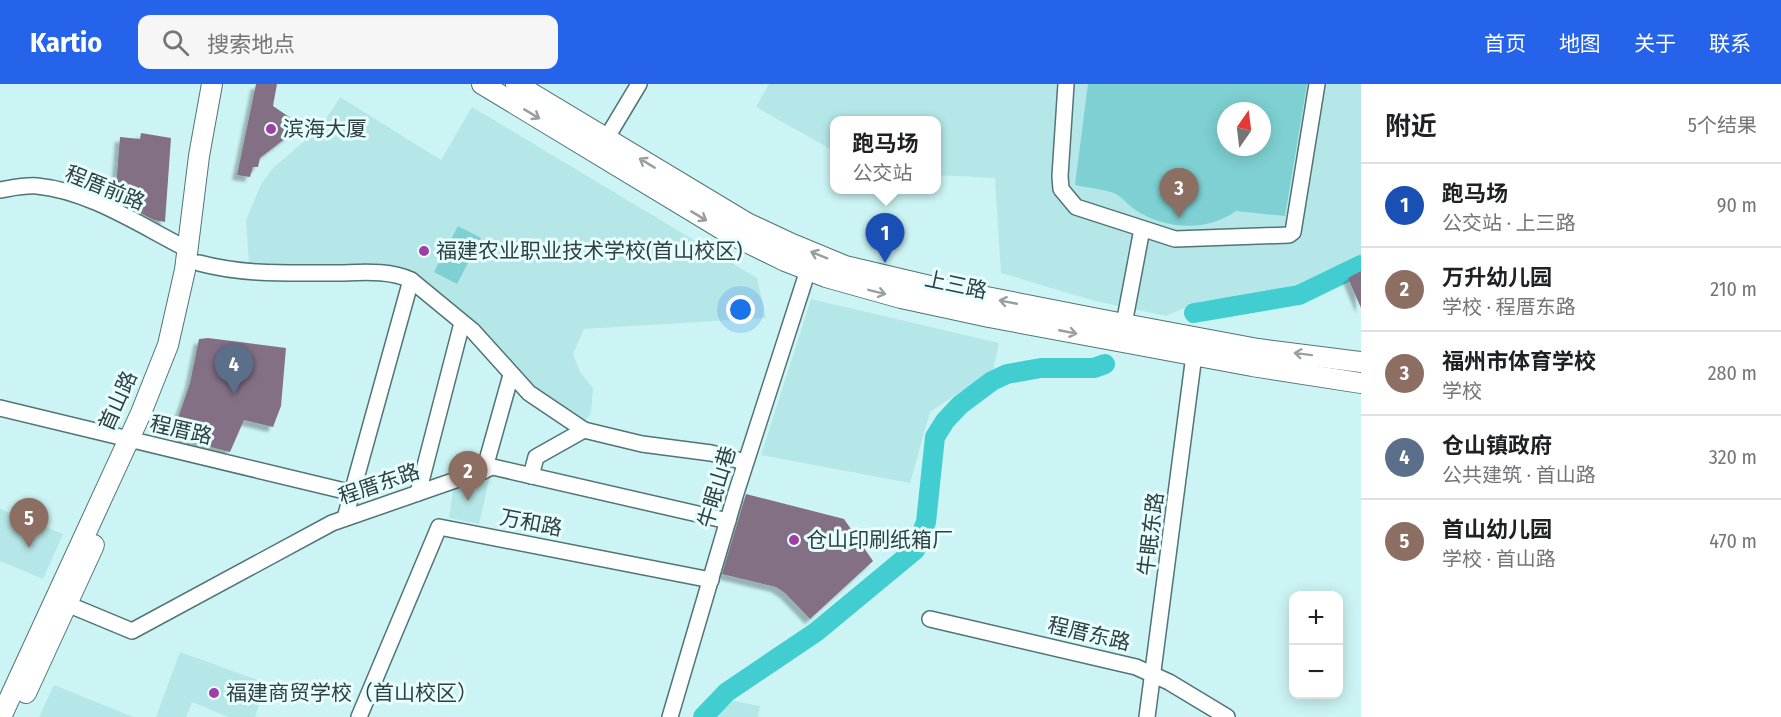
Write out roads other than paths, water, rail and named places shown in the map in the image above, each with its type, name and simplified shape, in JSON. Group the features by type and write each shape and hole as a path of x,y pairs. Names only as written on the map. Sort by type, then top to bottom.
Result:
{"main road":[{"name":"首山路","path":"194,256 199,156 212,84"},
{"name":"首山路","path":"15,717 68,604 133,441 168,345 194,256 224,84"},
{"name":"上三路","path":"482,84 730,234 808,270 845,284 901,298 1194,356 1361,383"},
{"name":"上三路","path":"516,84 747,223 845,266 922,284 1258,349 1361,362"},
{"name":"首山路","path":"1,717 133,441"}],"street":[{"path":"606,139 639,84"},
{"path":"1066,84 1061,189 1076,207 1175,239 1289,235 1293,232 1317,84"},
{"name":"程厝前路","path":"0,190 37,186 82,198 194,256 241,272 364,272 397,275 411,280"},
{"path":"1124,324 1142,229"},
{"name":"牛眠山巷","path":"670,717 746,462 808,270"},
{"path":"345,518 411,280 430,293 475,333 511,375 534,396 584,430 642,444 711,453 746,462"},
{"path":"418,493 462,323"},
{"name":"牛眠东路","path":"1148,717 1194,356"},
{"path":"484,471 511,375"},
{"name":"程厝路","path":"0,408 352,493"},
{"path":"531,476 536,457 584,430"},
{"name":"程厝东路","path":"68,604 132,631 345,518 493,467 728,521"},
{"name":"万和路","path":"359,717 439,527 711,580"},
{"name":"程厝东路","path":"930,620 1125,664 1154,675 1227,717"}],"waterway":[{"path":"1194,313 1299,295 1361,265"},
{"path":"703,717 727,692 816,632 915,550 926,522 935,437 945,421 960,405 992,381 1007,374 1041,368 1094,368 1105,364"}],"place":[{"name":"滨海大厦","path":"271,129"},
{"name":"福州市体育学校","path":"1179,218"},
{"name":"福建农业职业技术学校(首山校区)","path":"424,251"},
{"name":"跑马场","path":"885,263"},
{"name":"仓山镇政府","path":"234,394"},
{"name":"万升幼儿园","path":"468,501"},
{"name":"仓山印刷纸箱厂","path":"794,540"},
{"name":"首山幼儿园","path":"29,548"},
{"name":"福建商贸学校（首山校区）","path":"214,693"}]}
